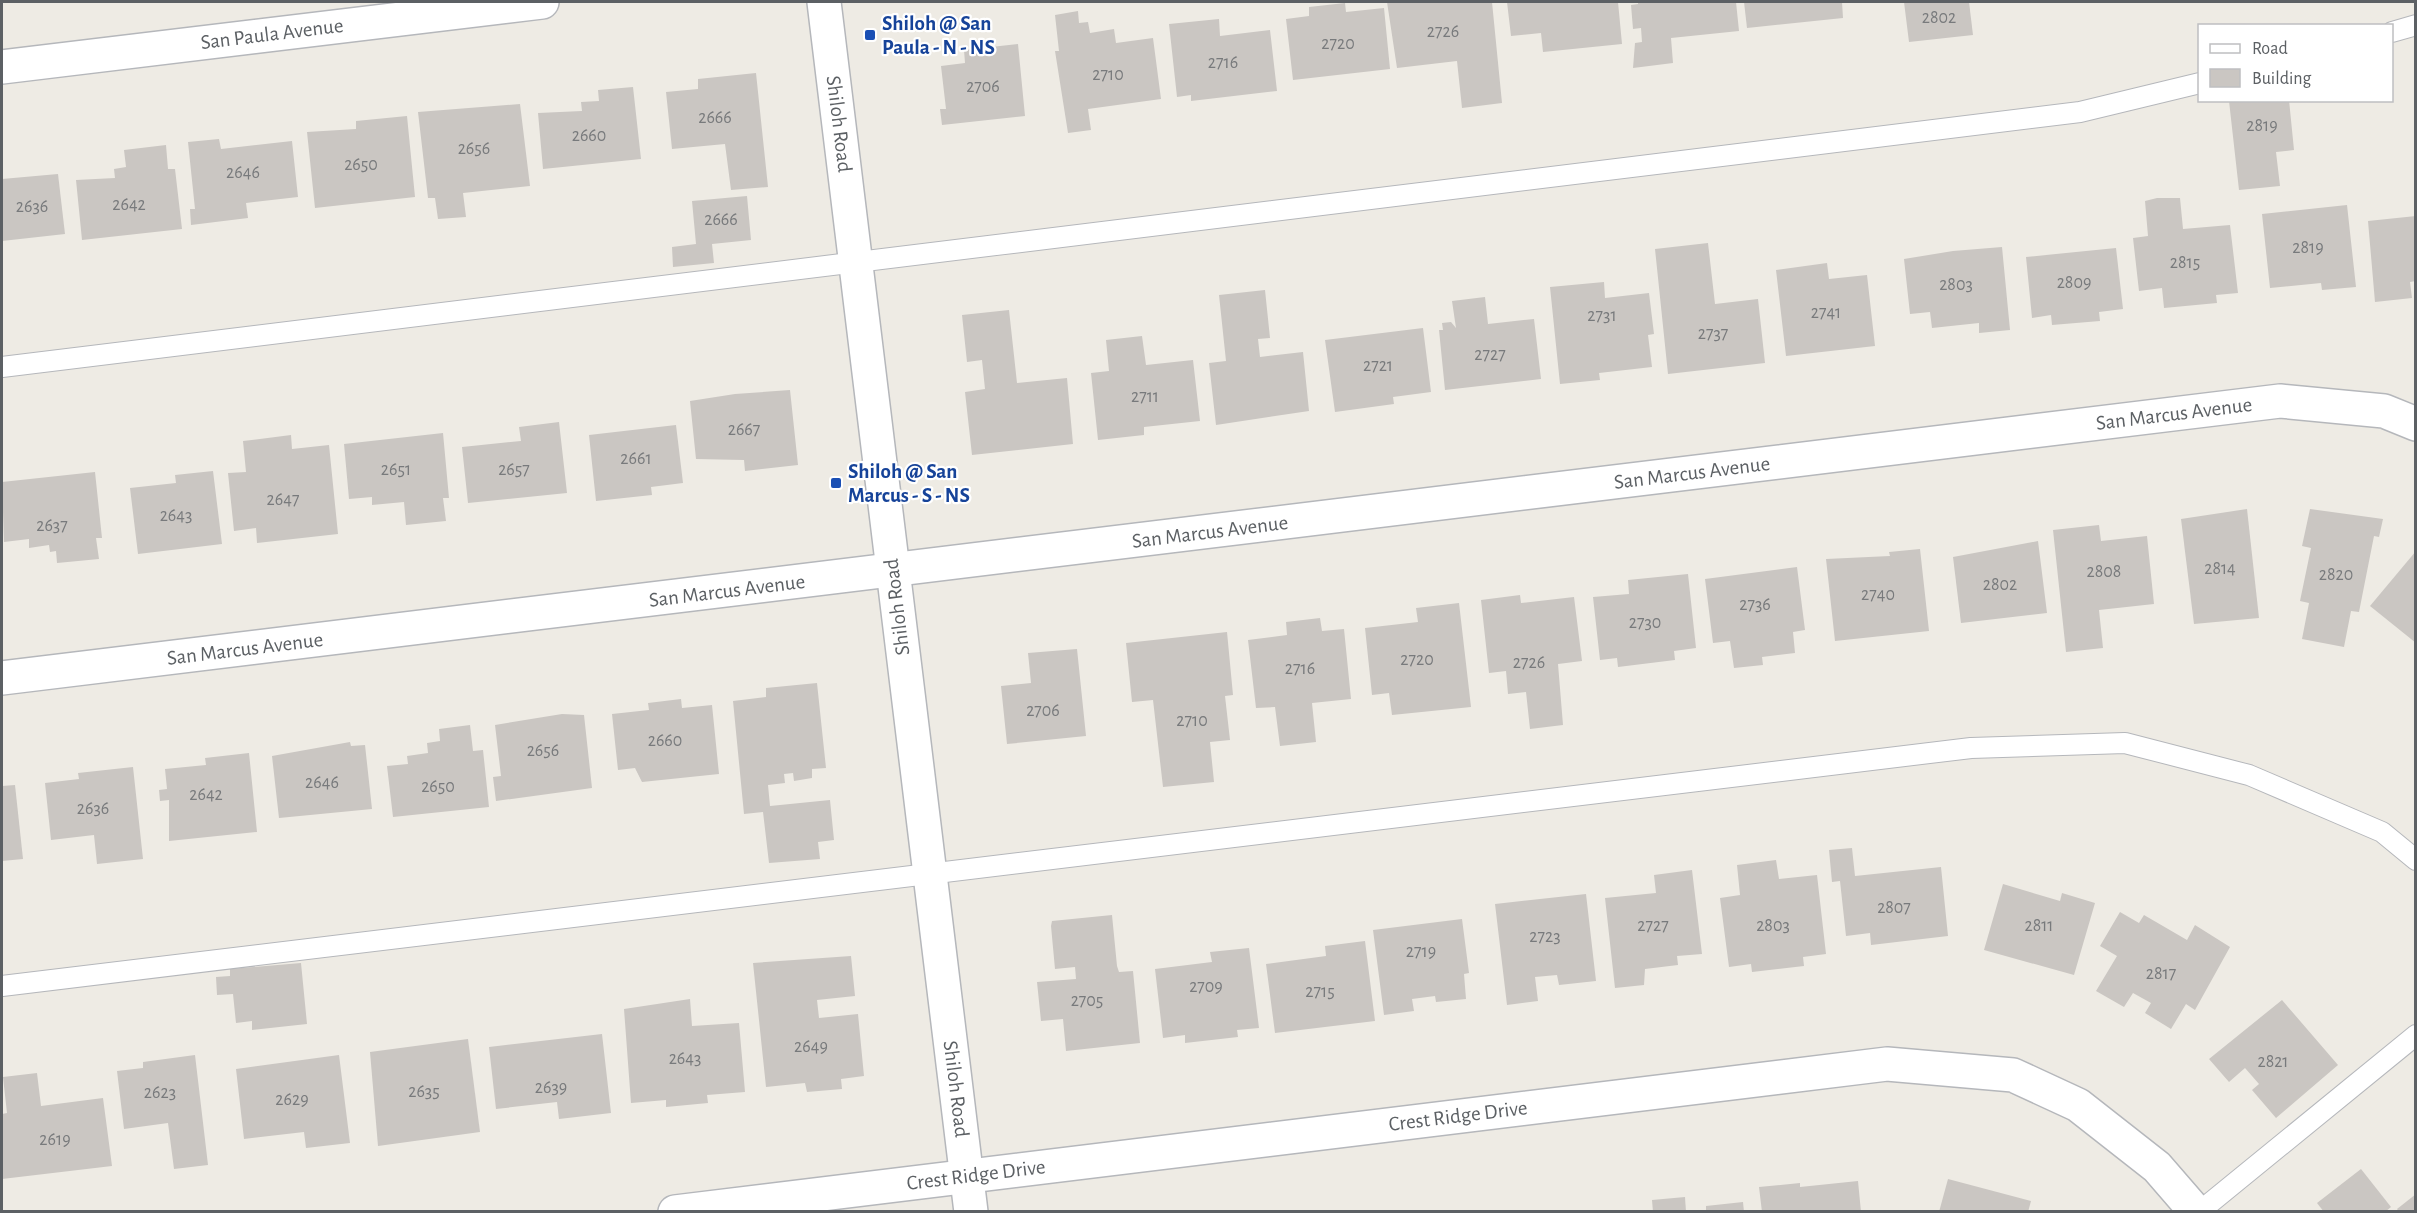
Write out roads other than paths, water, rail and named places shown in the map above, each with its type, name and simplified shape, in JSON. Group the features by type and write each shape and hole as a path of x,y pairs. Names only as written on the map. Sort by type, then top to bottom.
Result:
{"street":[{"name":"San Paula Avenue","path":"2,67 542,2"},
{"name":"Shiloh Road","path":"824,2 971,1212"},
{"name":"San Marcus Avenue","path":"2,678 2280,401 2384,411 2415,424"},
{"name":"Crest Ridge Drive","path":"675,1212 1887,1064 2013,1075 2078,1105 2157,1167 2197,1212"}],"lane":[{"path":"2393,31 2415,25"},
{"path":"2,367 2080,112 2198,83"},
{"path":"2,986 929,872 1971,748 2125,743 2249,775 2382,832 2415,860"},
{"path":"2197,1212 2415,1035"}],"place":[{"name":"Shiloh @ San Paula - N - NS","path":"870,35"},
{"name":"Shiloh @ San Marcus - S - NS","path":"836,483"}]}
